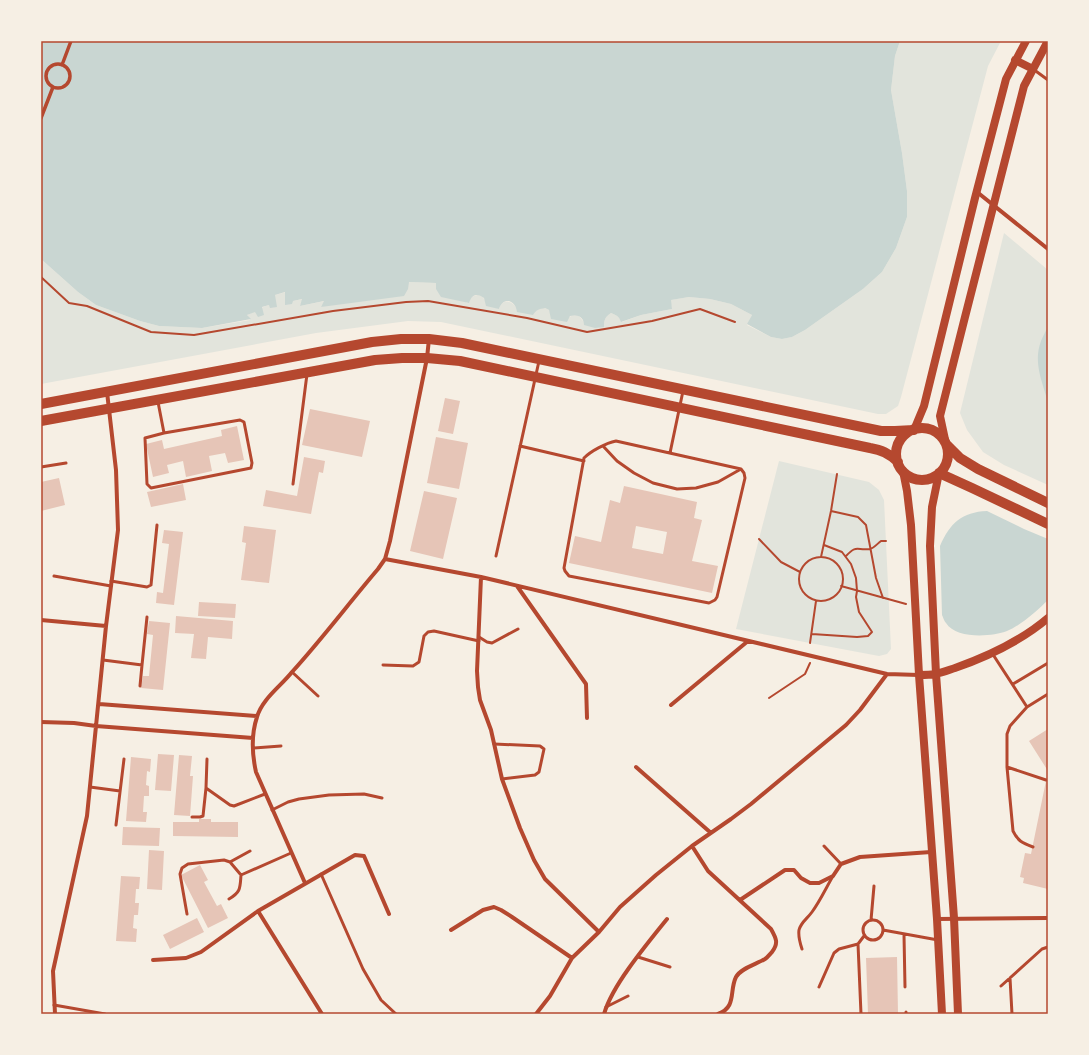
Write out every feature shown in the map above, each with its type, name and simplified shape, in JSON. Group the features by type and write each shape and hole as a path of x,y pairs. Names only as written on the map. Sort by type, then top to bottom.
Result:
{"main road":[{"path":"942,1014 910,517 907,491 897,452 899,442 906,434 914,430 924,406 1006,79 1026,41"},
{"path":"41,421 375,360 427,358 460,361 879,450 888,454 911,476 920,479 930,478 939,473 947,460 948,452 941,415 1024,86 1048,41"},
{"path":"1015,60 1033,69"},
{"path":"41,404 372,342 401,339 429,339 462,343 880,431 914,430 926,428 940,435 946,444 960,458 978,469 1048,502"},
{"path":"939,473 1048,524"},
{"path":"939,473 932,507 930,532 936,674 954,918 958,1014"},
{"path":"919,675 936,674 961,666 992,653 1016,642 1048,618"}],"street":[{"path":"62,65 71,41"},
{"path":"54,64 62,65 68,70 70,78 62,87 53,87 47,83 46,72 48,68 54,64"},
{"path":"41,118 53,87"},
{"path":"977,192 1048,249"},
{"path":"305,883 256,772 253,758 253,738 257,716 266,700 292,672 378,569 384,559 390,541 427,358 429,339"},
{"path":"55,1014 53,971 87,816 106,626 118,530 118,493 107,391"},
{"path":"384,559 480,577 887,674 919,675"},
{"path":"480,577 477,671 478,687 480,700 488,720 502,779 523,835 534,860 545,879 599,932"},
{"path":"517,586 586,684 587,718"},
{"path":"41,620 106,626"},
{"path":"671,704 748,641"},
{"path":"536,1014 550,996 572,958 599,932 620,908 656,875 692,846 751,804 846,725 860,710 887,674"},
{"path":"99,704 257,716"},
{"path":"41,722 74,722 96,726 253,738"},
{"path":"636,767 711,833"},
{"path":"692,846 708,871 771,929 776,943 774,949 767,958 745,969 737,976 729,1007 721,1013"},
{"path":"740,900 785,870 794,870 801,878 810,883 819,883 833,876 841,864 860,857 931,852"},
{"path":"153,960 186,958 201,952 258,911 355,855 364,856 389,914"},
{"path":"451,930 483,910 494,908 501,910 512,917 572,958"},
{"path":"258,911 322,1014"},
{"path":"937,918 1048,918"},
{"path":"604,1014 615,988 667,919"}],"lane":[{"path":"1033,69 1048,80"},
{"path":"496,556 539,359"},
{"path":"293,484 307,372"},
{"path":"670,453 683,389"},
{"path":"158,400 164,433"},
{"path":"240,420 244,422 252,463 251,468 151,488 147,484 145,438 164,433 240,420"},
{"path":"616,441 741,469 744,473 745,478 717,597 715,600 709,602 569,576 565,571 564,568 584,458 604,446 616,441"},
{"path":"520,446 584,461"},
{"path":"604,446 617,461 634,473 653,483 677,489 696,488 718,482 741,469"},
{"path":"41,467 66,464"},
{"path":"54,576 111,584 147,587 151,585 157,525"},
{"path":"140,686 147,617"},
{"path":"384,665 413,666 419,662 424,636 428,632 434,631 492,642 518,630"},
{"path":"992,653 1027,707"},
{"path":"103,660 142,665"},
{"path":"1013,684 1048,663"},
{"path":"292,672 318,696"},
{"path":"1032,847 1016,838 1013,831 1007,767 1007,734 1010,726 1027,707 1048,694"},
{"path":"494,744 540,746 544,749 539,772 535,775 502,779"},
{"path":"253,748 281,746"},
{"path":"116,825 124,759"},
{"path":"192,817 203,816 207,759"},
{"path":"1007,767 1046,780"},
{"path":"90,787 120,791"},
{"path":"206,788 230,805 234,806 265,794"},
{"path":"272,810 288,802 299,799 329,795 364,794 382,798"},
{"path":"824,846 841,864"},
{"path":"230,862 250,852"},
{"path":"241,875 291,853"},
{"path":"187,914 180,874 182,868 188,864 224,860 230,862 241,875 240,890 237,895 229,899"},
{"path":"321,874 363,969 381,1000 396,1014"},
{"path":"802,949 798,938 799,929 803,921 815,908 833,876"},
{"path":"871,920 874,886"},
{"path":"819,987 834,953 840,949 858,944 864,936 863,929 865,923 871,920 878,921 883,930 881,936 877,939 870,940 864,936"},
{"path":"883,930 938,940"},
{"path":"904,935 905,987"},
{"path":"858,944 861,1014"},
{"path":"1000,986 1042,949 1048,947"},
{"path":"638,957 670,967"},
{"path":"1010,978 1012,1014"},
{"path":"606,1007 628,996"},
{"path":"54,1005 105,1014"}],"path":[{"path":"41,277 69,303 87,306 151,332 194,335 333,310 428,301 527,318 586,332 652,321 700,309 735,322"},
{"path":"821,558 837,474"},
{"path":"831,511 858,517 866,526 876,578 883,598"},
{"path":"759,539 781,562 800,572"},
{"path":"846,556 855,548 870,549 875,547 881,541 886,541"},
{"path":"812,634 857,638 868,636 872,632 859,612 856,597 856,578 851,564 842,552 824,545"},
{"path":"821,558 831,560 838,566 842,576 841,586 838,592 833,597 823,601 809,598 802,590 799,583 800,572 804,565 810,560 821,558"},
{"path":"841,586 915,606"},
{"path":"810,643 816,600"},
{"path":"769,698 805,674 809,668 813,656"}],"shaded area":[{"path":"41,41 900,41 895,56 891,90 907,191 907,217 896,248 882,272 863,289 805,330 792,337 782,339 771,337 747,324 752,315 731,304 710,299 689,297 671,300 672,309 641,315 621,322 617,316 611,313 605,319 604,327 595,328 584,325 582,318 578,316 570,316 567,322 551,319 549,310 545,308 538,310 533,315 517,312 512,302 509,301 503,302 499,309 486,306 484,298 479,295 473,296 469,303 441,297 436,289 436,283 409,282 408,289 404,296 321,307 324,301 300,306 302,299 293,301 292,304 285,305 285,292 275,295 277,307 270,308 269,305 262,307 264,315 258,317 255,312 247,315 251,319 202,328 159,326 140,321 96,305 78,292 41,259"},
{"path":"900,41 1001,41 988,66 901,397 898,406 886,414 878,414 441,322 408,321 316,333 41,384 41,259 78,292 96,305 140,321 159,326 202,328 250,320 247,315 269,305 275,295 286,292 293,301 303,299 300,306 325,301 321,307 408,282 436,283 436,289 468,303 472,297 480,295 486,302 499,309 504,302 512,303 516,307 535,311 540,308 545,308 549,310 551,314 568,318 570,316 579,316 584,322 604,327 605,319 611,313 620,318 622,322 641,315 672,309 670,300 689,297 710,299 731,304 752,315 747,325 771,337 782,339 792,337 805,330 863,289 882,272 896,248 907,217 907,191 891,90 895,56"},
{"path":"1004,233 1048,270 1048,485 1004,465 983,452 967,430 960,413"},
{"path":"1048,326 1048,402 1039,372 1038,356 1041,341"},
{"path":"779,461 869,482 879,490 884,500 891,649 887,654 879,656 736,629"},
{"path":"987,511 1048,539 1048,600 1023,622 1012,629 992,635 965,634 951,628 945,622 942,615 940,546 948,531 958,520 964,516"}],"building":[{"path":"445,398 460,401 453,434 438,431"},
{"path":"310,409 370,421 362,457 302,445"},
{"path":"237,426 244,460 228,463 225,453 209,456 212,471 186,477 183,461 167,465 169,473 153,477 146,444 162,440 164,449 222,436 221,430"},
{"path":"436,437 468,443 459,489 427,483"},
{"path":"304,457 325,461 323,473 319,472 311,514 263,506 266,490 297,496"},
{"path":"59,478 65,505 41,511 41,482"},
{"path":"183,484 186,500 151,507 147,492"},
{"path":"624,486 697,502 694,518 702,520 692,561 718,566 712,593 569,563 575,536 601,542 610,500 620,503","holes":["636,526 667,532 663,554 632,548"]},
{"path":"424,491 457,498 443,559 410,551"},
{"path":"244,526 276,530 269,583 241,580 246,543 242,542"},
{"path":"164,530 183,532 174,605 156,603 157,592 163,593 169,544 162,543"},
{"path":"199,602 236,604 235,618 198,616"},
{"path":"176,616 233,621 232,639 208,637 206,659 191,658 194,634 175,633"},
{"path":"149,621 170,623 163,690 141,688 143,676 149,676 153,635 147,634"},
{"path":"1048,729 1048,771 1029,741"},
{"path":"158,754 174,755 171,791 155,790"},
{"path":"179,755 192,756 190,776 193,776 190,816 174,815"},
{"path":"131,757 151,759 150,772 147,771 146,785 149,786 149,796 144,796 143,812 147,812 146,822 126,821"},
{"path":"1047,776 1048,889 1023,883 1024,878 1020,877 1025,853 1031,854"},
{"path":"199,819 211,819 211,822 238,822 238,837 173,836 173,822 199,822"},
{"path":"123,827 160,828 159,846 122,845"},
{"path":"149,850 164,851 162,890 147,889"},
{"path":"200,865 208,880 204,882 217,906 221,904 228,918 208,928 181,875"},
{"path":"121,876 140,877 139,889 136,889 135,903 139,903 138,915 134,915 133,928 137,929 136,942 116,941"},
{"path":"197,918 204,932 170,949 163,935"},
{"path":"897,957 898,1014 868,1014 866,958"}]}
